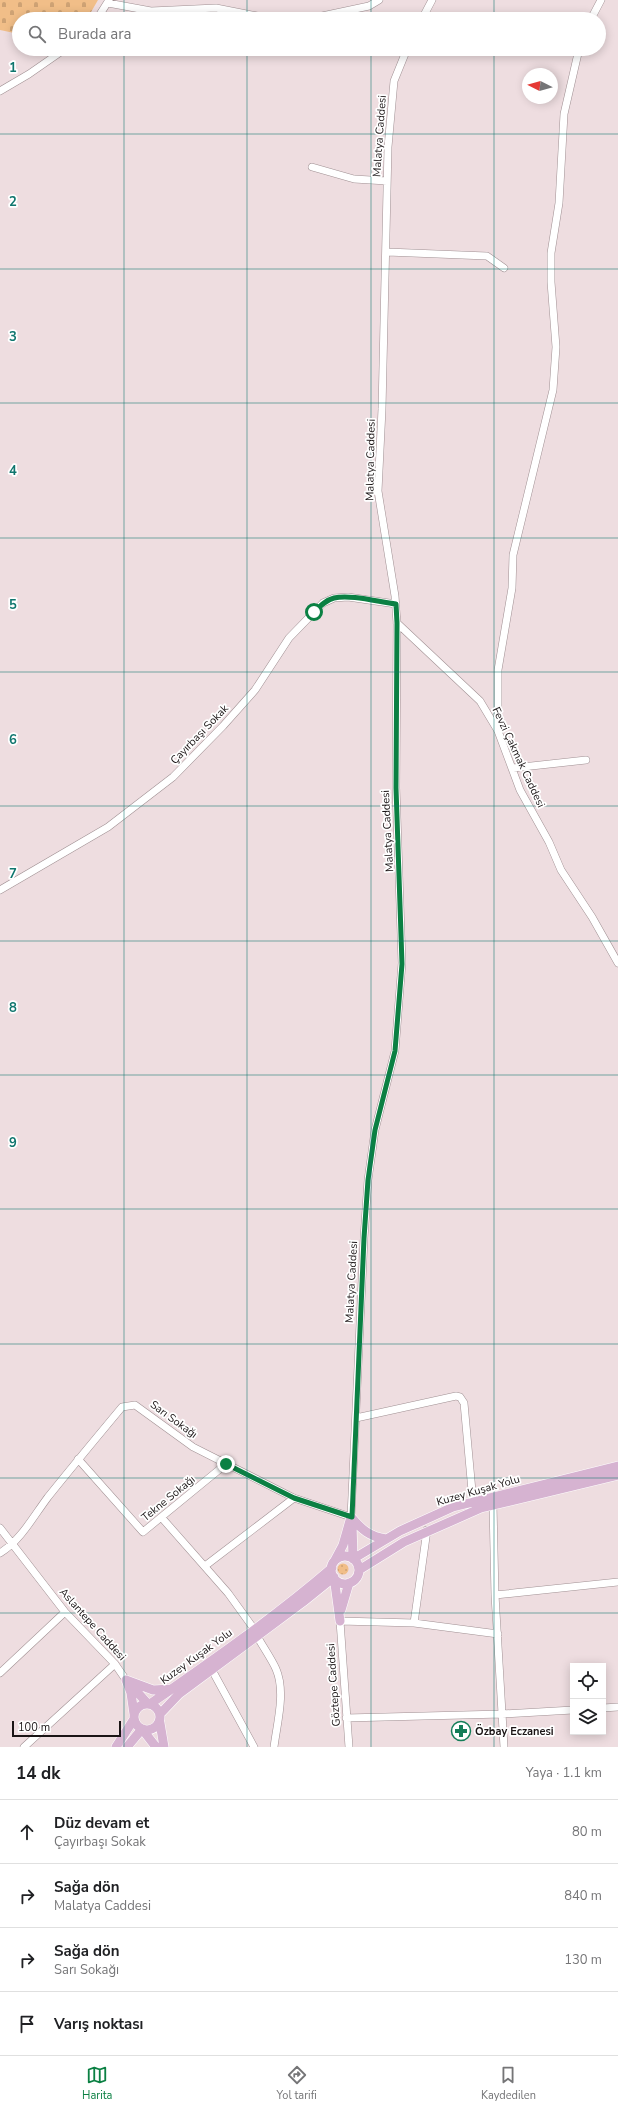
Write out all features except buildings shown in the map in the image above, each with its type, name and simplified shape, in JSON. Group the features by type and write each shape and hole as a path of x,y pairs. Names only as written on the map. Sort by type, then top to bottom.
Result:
{"main road":[{"name":"Kuzey Kuşak Yolu","path":"353,1559 386,1539 425,1519 473,1502 618,1466"},
{"name":"Kuzey Kuşak Yolu","path":"359,1570 384,1553 427,1530 480,1508 618,1475"},
{"path":"352,1517 364,1531 376,1538 386,1539"},
{"path":"334,1568 340,1582 348,1583 356,1578 359,1570 353,1559 352,1517"},
{"path":"340,1621 334,1568 352,1517"},
{"path":"334,1568 345,1556 353,1559"},
{"name":"Kuzey Kuşak Yolu","path":"149,1704 256,1633 321,1587 334,1568"},
{"name":"Kuzey Kuşak Yolu","path":"160,1718 179,1694 212,1670 308,1588 334,1568"},
{"path":"340,1621 341,1607 348,1583"},
{"path":"321,1587 328,1588 337,1593"},
{"path":"126,1680 153,1690 173,1688"},
{"path":"126,1680 149,1704 156,1707 160,1718 164,1747"},
{"path":"126,1680 131,1693 135,1723 142,1729 156,1747"},
{"path":"116,1747 139,1706 149,1704"},
{"path":"142,1729 154,1729 160,1718"},
{"path":"127,1747 142,1729"}],"street":[{"path":"341,12 369,6 379,0"},
{"path":"426,12 432,0"},
{"path":"595,12 601,0"},
{"path":"102,12 109,2 151,11 216,8 237,12"},
{"path":"0,91 29,74 55,56"},
{"name":"Malatya Caddesi","path":"352,1517 368,1180 375,1130 395,1051 402,964 396,788 397,623 396,604 378,491 387,181 392,93 397,71 404,56"},
{"path":"498,731 498,670 512,588 513,554 553,390 556,347 551,282 551,252 559,203 564,114 577,56"},
{"path":"312,167 354,179 387,181"},
{"path":"386,252 487,256 504,268"},
{"name":"Çayırbaşı Sokak","path":"0,890 108,827 173,777 223,726 255,690 289,638 323,603 340,597 396,604"},
{"name":"Fevzi Çakmak Caddesi","path":"397,623 480,701 498,731 520,790 549,842 561,870 592,917 618,963"},
{"path":"513,768 586,760"},
{"path":"356,1418 456,1396 460,1397 464,1403 473,1502"},
{"name":"Sarı Sokağı","path":"0,1553 12,1545 78,1459 122,1407 135,1405 193,1447 294,1498 352,1517"},
{"name":"Tekne Sokağı","path":"78,1459 143,1532 162,1518 226,1464"},
{"path":"205,1566 294,1498"},
{"path":"493,1505 495,1595 504,1747"},
{"path":"162,1518 228,1592 256,1633 276,1670 280,1683 280,1695 274,1747"},
{"path":"0,1528 12,1545"},
{"path":"414,1623 427,1530"},
{"path":"0,1537 12,1545"},
{"name":"Aslantepe Caddesi","path":"12,1545 65,1612 115,1664 126,1680"},
{"path":"495,1595 618,1582"},
{"path":"0,1673 65,1612"},
{"path":"340,1621 414,1623 498,1634"},
{"name":"Göztepe Caddesi","path":"340,1621 349,1747"},
{"path":"24,1747 115,1664"},
{"path":"212,1670 254,1747"},
{"path":"606,1708 618,1707"},
{"path":"346,1718 502,1714 570,1710"}],"green space":[{"path":"0,0 98,0 91,12 12,12 12,33 0,30"},
{"path":"343,1563 347,1565 349,1569 347,1573 343,1575 339,1573 337,1569 339,1565"}],"place":[{"name":"Özbay Eczanesi","path":"461,1731"}],"route":[{"path":"226,1464 294,1498 352,1517 364,1238 368,1180 375,1130 395,1051 402,964 402,926 396,788 398,636 396,604 340,597 323,603 314,612"}]}
